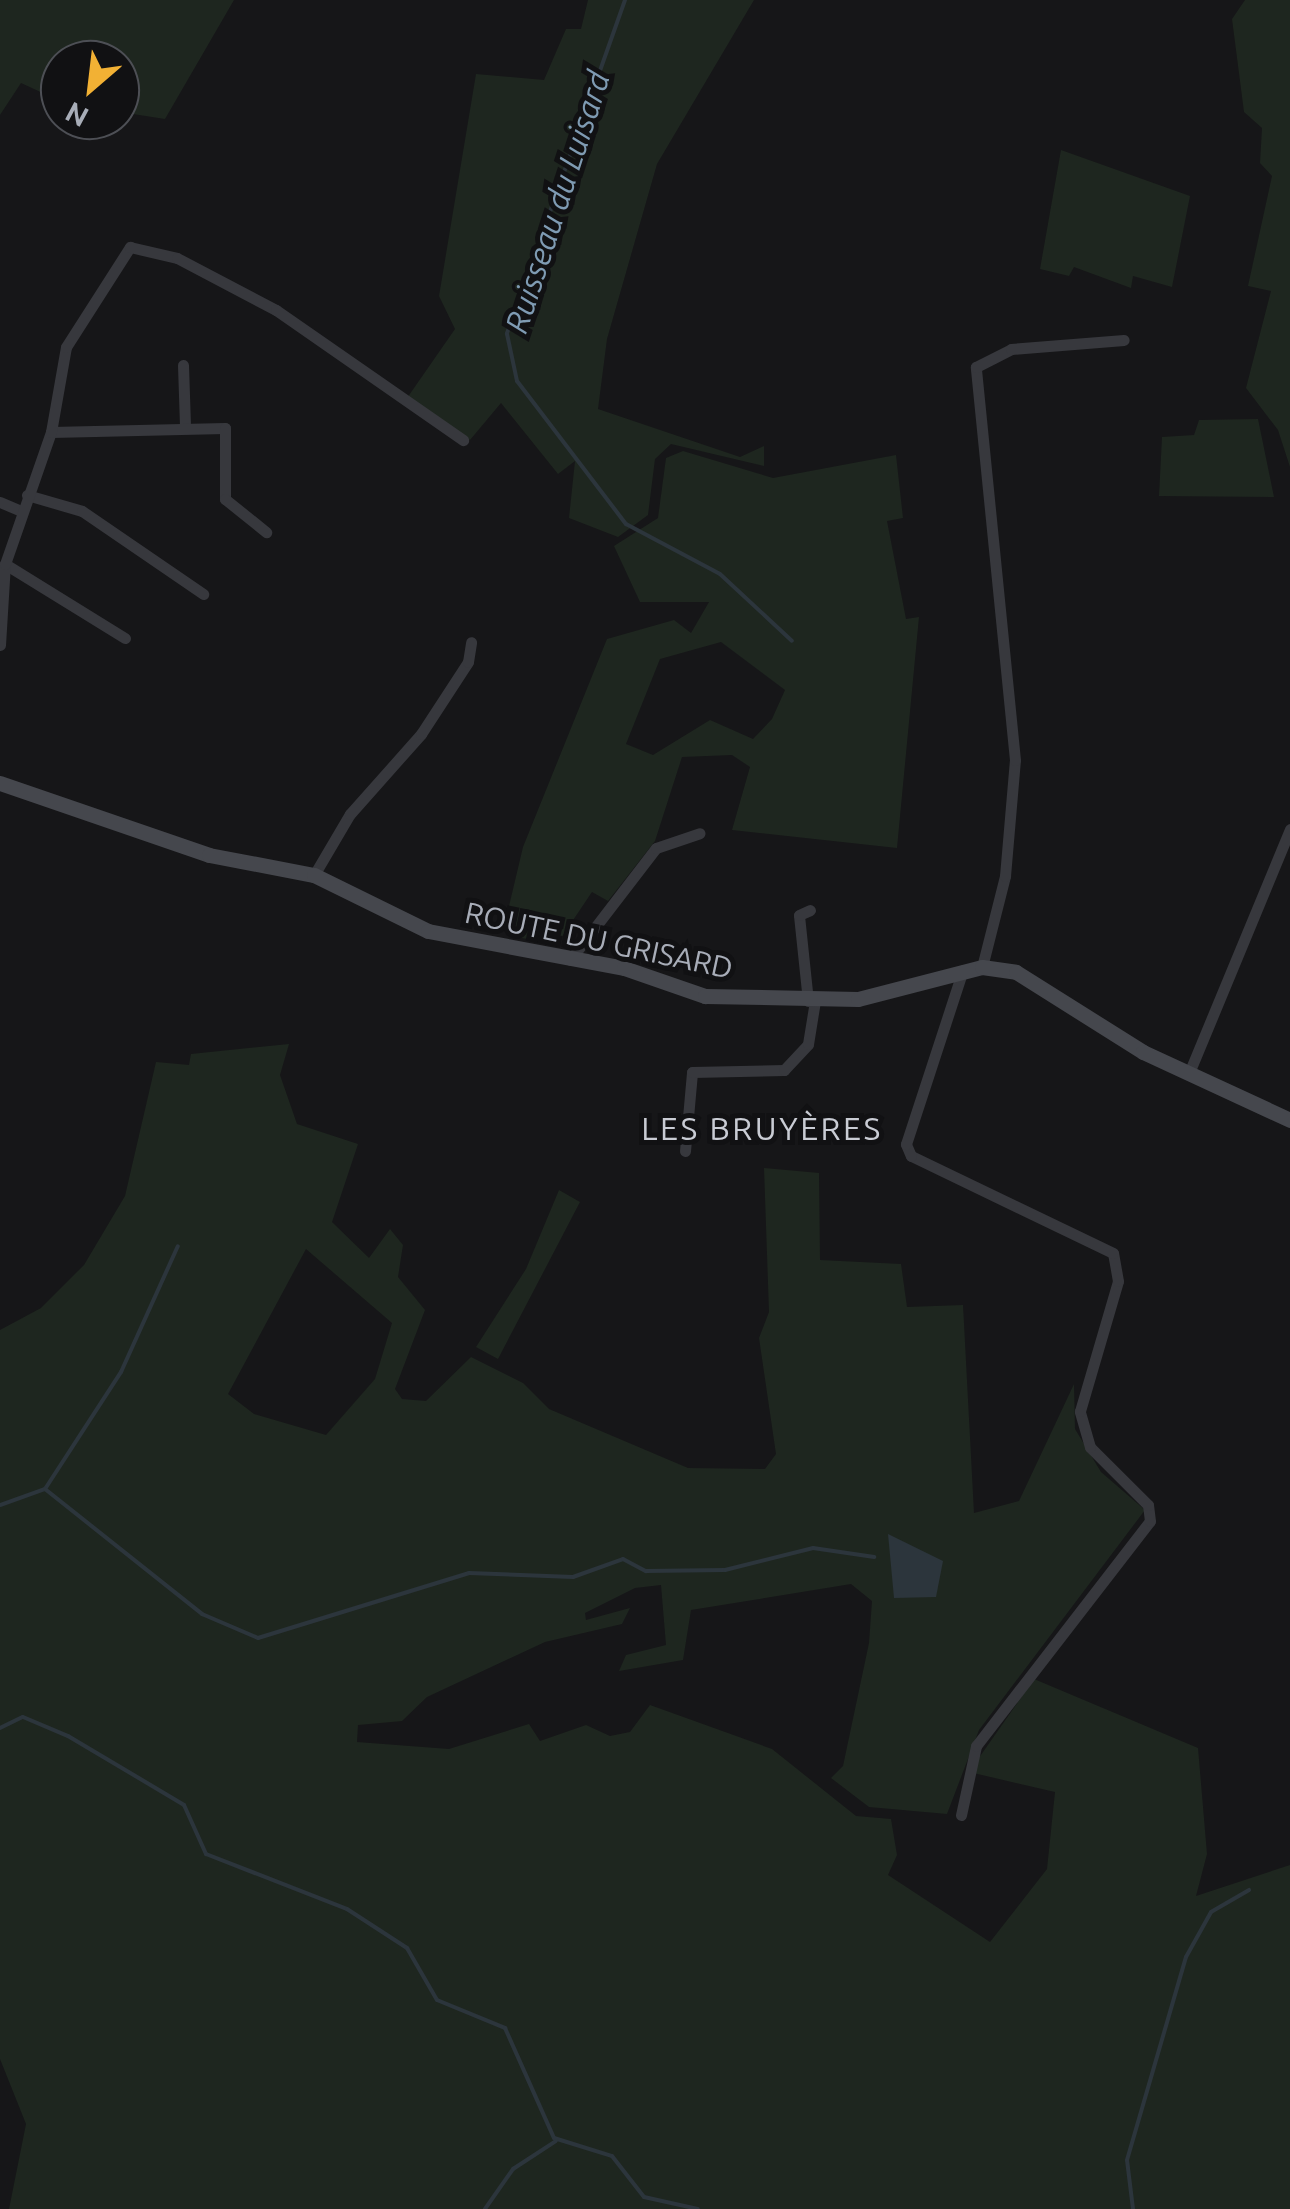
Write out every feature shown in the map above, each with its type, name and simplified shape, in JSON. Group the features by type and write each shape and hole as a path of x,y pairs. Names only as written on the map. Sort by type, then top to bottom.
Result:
{"street":[{"path":"0,645 5,564 51,432 71,332 130,247 177,258 276,310 463,440"},
{"path":"982,967 1005,876 1015,760 976,366 986,354 1039,344 1124,340"},
{"path":"183,365 185,425"},
{"path":"51,432 185,425 226,428 225,499 266,532"},
{"path":"27,495 82,511 203,594"},
{"path":"0,502 21,511"},
{"path":"5,564 125,638"},
{"path":"314,875 350,814 420,734 468,662 471,642"},
{"name":"ROUTE DU GRISARD","path":"0,783 210,855 314,875 408,924 570,960 705,996 811,1001 875,997 982,967 1036,981 1188,1073 1290,1120"},
{"path":"1188,1073 1290,829"},
{"path":"570,960 656,848 700,832"},
{"path":"685,1151 692,1072 784,1070 808,1044 811,1001 799,915 810,910"},
{"path":"962,970 906,1144 911,1156 1113,1253 1118,1280 1080,1411 1090,1447 1148,1505 1150,1521 976,1746 962,1816"}],"shaded area":[{"path":"0,0 234,0 165,119 140,115 140,40 40,40 40,92 21,83 0,115"},
{"path":"588,0 754,0 657,164 607,339 598,409 740,457 764,446 764,466 671,444 655,459 648,515 618,537 569,518 575,461 558,474 501,403 470,440 405,401 455,329 439,296 476,74 544,80 566,29 581,29"},
{"path":"1245,0 1290,0 1290,467 1278,430 1246,388 1271,291 1248,286 1272,176 1260,163 1262,128 1244,112 1232,19"},
{"path":"1061,150 1190,196 1172,287 1133,276 1131,288 1074,267 1069,276 1040,269"},
{"path":"1258,419 1274,497 1159,496 1162,437 1194,435 1199,420"},
{"path":"683,451 773,478 896,455 903,518 887,521 906,619 919,617 897,848 732,830 750,767 732,755 682,757 655,841 608,901 592,892 557,944 510,936 504,927 523,847 607,639 674,620 691,633 709,602 640,602 614,546 658,518 666,458","holes":["721,642 785,690 772,719 753,739 710,720 653,755 626,744 660,659"]},
{"path":"289,1044 280,1075 297,1124 358,1144 332,1222 369,1258 390,1229 403,1245 398,1277 425,1310 395,1389 402,1399 426,1401 471,1357 523,1383 549,1409 688,1468 765,1469 776,1454 759,1338 769,1312 764,1168 819,1173 820,1260 901,1264 907,1307 963,1305 974,1513 1019,1501 1074,1384 1075,1429 1101,1472 1145,1510 979,1730 947,1814 869,1807 831,1778 843,1766 869,1643 872,1601 851,1584 691,1610 683,1660 619,1671 626,1655 666,1645 661,1585 635,1588 585,1613 586,1620 630,1608 622,1624 545,1642 427,1697 402,1721 358,1725 357,1742 449,1749 529,1724 540,1741 586,1725 610,1736 630,1732 650,1705 772,1749 856,1816 891,1819 897,1855 888,1875 990,1942 1047,1869 1055,1792 969,1772 1034,1679 1198,1748 1207,1854 1196,1896 1290,1865 1290,2209 9,2209 26,2124 0,2059 0,1330 41,1308 84,1265 125,1196 156,1062 189,1065 191,1054","holes":["306,1249 392,1323 375,1379 326,1435 254,1414 228,1394"]},
{"path":"559,1190 580,1202 498,1359 476,1347 526,1269"},
{"path":"888,1534 943,1561 936,1597 894,1598"}],"waterway":[{"name":"Ruisseau du Luisard","path":"625,0 507,334 517,381 626,524 720,574 792,641"},
{"path":"45,1489 121,1372 178,1246"},
{"path":"0,1505 45,1489 202,1614 258,1638 469,1573 573,1577 623,1559 646,1571 725,1570 813,1548 874,1557"},
{"path":"0,1728 23,1717 68,1736 184,1805 206,1854 347,1909 407,1948 437,2000 505,2028 554,2138 612,2156 644,2197 698,2209"},
{"path":"1133,2209 1127,2160 1186,1957 1211,1912 1249,1890"},
{"path":"485,2209 513,2169 556,2141"}],"district":[{"name":"LES BRUYÈRES","path":"762,1128"}]}
